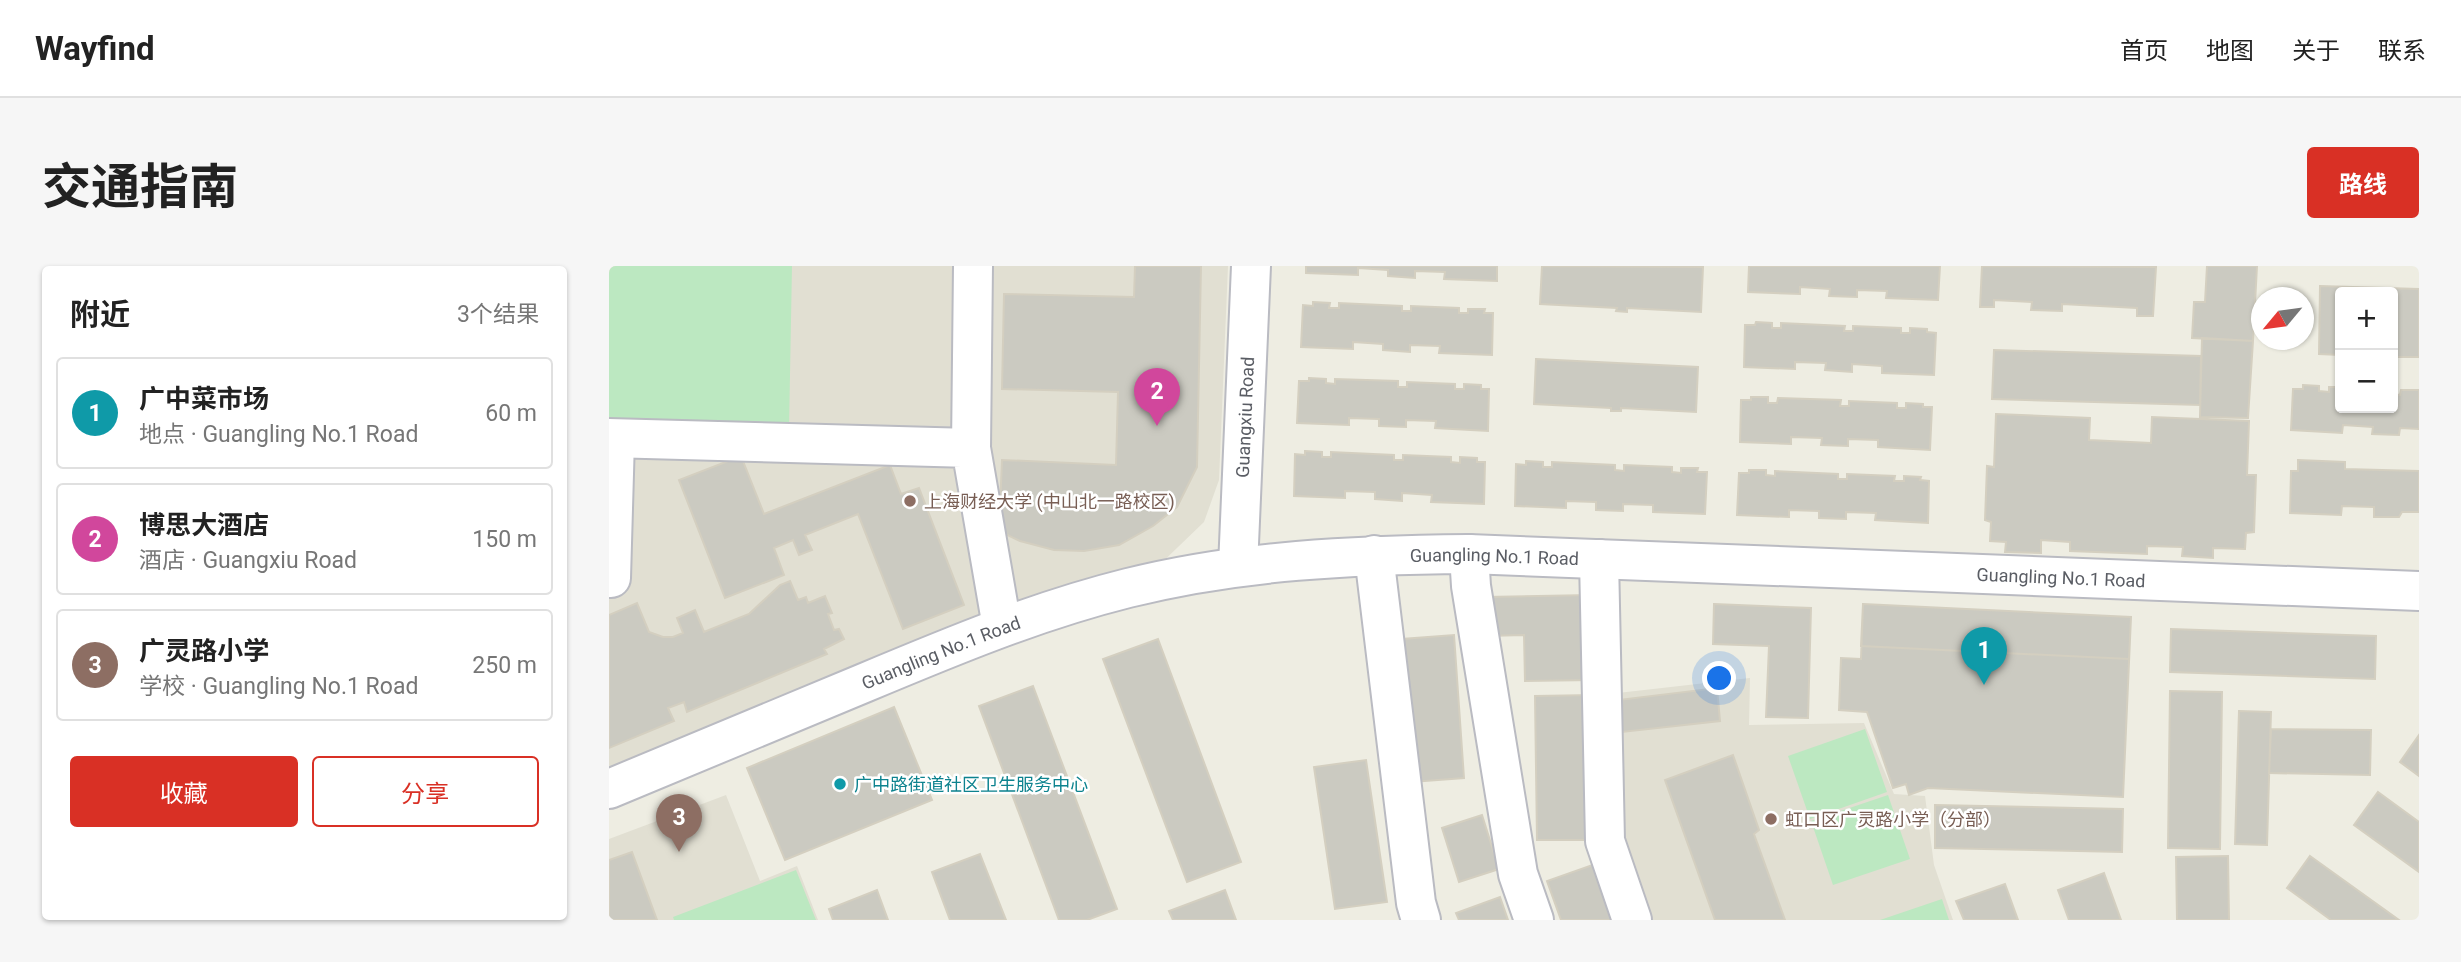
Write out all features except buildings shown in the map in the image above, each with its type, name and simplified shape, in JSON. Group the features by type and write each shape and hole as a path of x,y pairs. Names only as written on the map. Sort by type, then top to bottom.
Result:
{"street":[{"path":"973,266 971,448 1002,626"},
{"name":"Guangxiu Road","path":"1238,567 1251,266"},
{"path":"609,578 612,438 971,448"},
{"path":"1469,554 1471,586 1518,874 1534,920"},
{"name":"Guangling No.1 Road","path":"609,789 1002,626 1128,588 1238,567 1300,559 1469,554 2419,591"},
{"path":"1374,555 1416,903 1421,920"},
{"path":"1599,559 1605,841 1632,920"}],"shaded area":[{"name":"上海财经大学 (中山北一路校区)","path":"609,266 1228,266 1219,480 1204,522 1151,573 609,769"},
{"name":"虹口区广灵路小学（分部）","path":"1750,678 1749,725 1864,723 1894,794 1925,796 1934,865 1953,920 1640,920 1614,842 1609,694"},
{"path":"726,795 760,881 797,866 818,920 609,920 609,839"}],"green space":[{"path":"609,266 792,266 789,430 609,425"},
{"path":"1865,729 1887,792 1810,819 1788,756"},
{"path":"1888,795 1910,859 1833,885 1811,821"},
{"path":"796,870 816,920 674,920 673,917"},
{"path":"1942,899 1949,920 1880,920"}],"place":[{"name":"博思大酒店","path":"1157,426"},
{"name":"上海财经大学 (中山北一路校区)","path":"910,501"},
{"name":"广中菜市场","path":"1984,685"},
{"name":"广中路街道社区卫生服务中心","path":"840,784"},
{"name":"虹口区广灵路小学（分部）","path":"1771,819"},
{"name":"广灵路小学","path":"679,852"}]}
